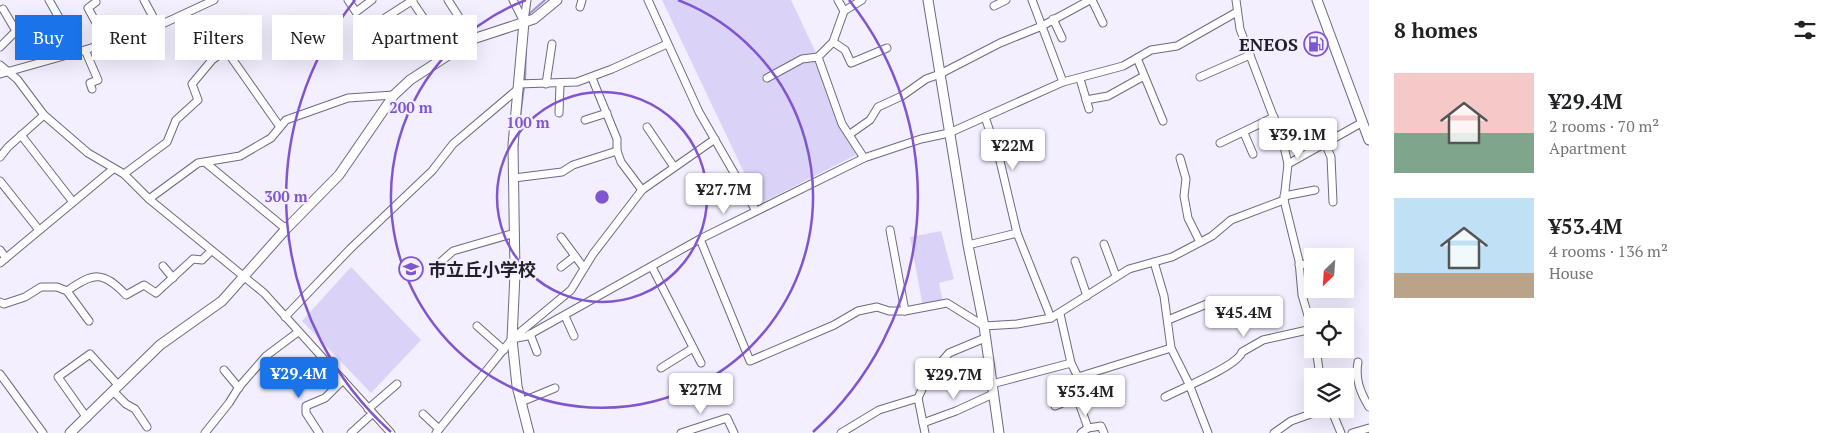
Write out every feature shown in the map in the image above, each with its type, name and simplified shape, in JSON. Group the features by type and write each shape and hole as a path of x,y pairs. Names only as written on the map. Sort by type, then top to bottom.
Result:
{"street":[{"path":"49,0 59,15"},
{"path":"144,0 152,15"},
{"path":"165,23 214,0"},
{"path":"348,0 356,12 372,0"},
{"path":"448,0 458,15"},
{"path":"513,0 527,21"},
{"path":"527,0 521,86 512,339 513,360 529,433"},
{"path":"477,38 527,21 557,0"},
{"path":"648,0 667,44 715,139 756,211"},
{"path":"838,0 844,11"},
{"path":"767,78 802,58 818,57 833,42 844,11 862,0"},
{"path":"928,0 968,245 984,326 984,338 999,433"},
{"path":"994,6 1006,0"},
{"path":"1032,0 1063,82"},
{"path":"850,134 870,120 874,111 885,103 902,96 926,79 940,74 1000,43 1042,26 1091,0 1103,23"},
{"path":"1236,0 1240,29 1283,142 1288,164 1284,198 1299,265 1302,295 1306,308"},
{"path":"1317,0 1366,121 1369,140"},
{"path":"390,15 412,1 422,15"},
{"path":"92,15 88,8 96,2"},
{"path":"0,47 16,31 3,9"},
{"path":"512,339 530,334 700,239 864,158 921,139 949,133 1063,82 1123,66 1151,50 1176,46 1237,12"},
{"path":"1053,19 1062,38"},
{"path":"833,42 845,50 851,63 887,48"},
{"path":"546,84 552,44"},
{"path":"285,317 350,249 432,171 453,144 521,86 560,84 592,78 667,44"},
{"path":"124,174 167,142 176,120 198,100 192,84 212,60 226,50 280,127"},
{"path":"82,52 98,80 90,83 92,89"},
{"path":"1200,77 1250,55"},
{"path":"818,57 842,124 864,158"},
{"path":"1136,58 1163,121"},
{"path":"0,74 49,60"},
{"path":"70,433 160,345 222,300 286,229 339,175 394,95 440,60"},
{"path":"0,65 10,72 44,115 88,153 124,174 149,199 243,278 264,293 391,433"},
{"path":"1086,100 1108,96 1144,76"},
{"path":"592,78 617,139 617,151 621,162 642,190"},
{"path":"1080,78 1089,109"},
{"path":"559,113 560,84"},
{"path":"149,199 198,163 240,156 271,138 286,120 348,98 394,95"},
{"path":"585,120 607,113"},
{"path":"0,157 44,115"},
{"path":"985,117 993,141 1016,233 1051,318"},
{"path":"1220,143 1274,117"},
{"path":"1288,164 1366,121"},
{"path":"647,127 674,167"},
{"path":"1244,133 1253,154"},
{"path":"993,141 1010,134"},
{"path":"21,135 73,202"},
{"path":"423,414 437,431 512,339 571,290 584,268 630,203 642,190 715,139"},
{"path":"1325,143 1331,157 1333,202"},
{"path":"518,178 562,172 572,165 617,151"},
{"path":"1180,158 1186,179 1184,196 1188,218 1200,242"},
{"path":"206,163 286,229"},
{"path":"0,263 113,169"},
{"path":"0,181 40,230"},
{"path":"700,239 750,361 834,325 858,311 877,307 889,311 905,311 947,303 984,326 1016,324 1051,318 1129,269 1172,257 1200,242 1231,220 1284,198 1315,190"},
{"path":"890,230 905,311"},
{"path":"435,267 453,251 515,233"},
{"path":"968,245 1016,233"},
{"path":"561,237 584,268"},
{"path":"1104,244 1116,276"},
{"path":"0,250 6,258"},
{"path":"67,291 86,277 101,276 113,281 126,295 144,285 156,294 193,259 202,260 211,251"},
{"path":"561,267 575,256"},
{"path":"1075,261 1087,296"},
{"path":"1154,262 1164,296 1171,348 1189,384 1208,433"},
{"path":"1299,265 1304,264"},
{"path":"163,266 173,278"},
{"path":"652,267 701,363"},
{"path":"0,302 4,304 25,297 41,287 57,287 67,291 89,321"},
{"path":"1168,320 1214,301"},
{"path":"1060,314 1071,363 1078,377 1077,398 1088,428"},
{"path":"565,316 574,336"},
{"path":"477,326 504,350"},
{"path":"1165,398 1229,364 1241,356 1242,352 1262,340 1304,331"},
{"path":"204,433 266,356 298,332"},
{"path":"530,334 537,352"},
{"path":"925,433 918,398 927,379 948,353 984,338"},
{"path":"661,368 694,348"},
{"path":"1078,377 1171,348"},
{"path":"87,418 58,377 90,354 126,404 134,409 147,427"},
{"path":"1358,362 1356,374 1368,404"},
{"path":"992,384 1071,363"},
{"path":"224,370 239,388"},
{"path":"0,376 43,433"},
{"path":"319,433 306,413 306,406 325,398 342,380"},
{"path":"350,433 397,384"},
{"path":"521,402 555,388"},
{"path":"923,423 956,411 993,394"},
{"path":"841,433 879,410 918,398"},
{"path":"1055,406 1077,398"},
{"path":"1274,433 1283,430 1291,421 1304,417"},
{"path":"682,433 727,418 734,433"},
{"path":"1335,418 1341,433"},
{"path":"1081,433 1088,428 1101,426 1104,433"},
{"path":"1352,433 1369,428"}],"shaded area":[{"path":"662,0 791,0 818,57 856,155 759,204"},
{"path":"941,231 954,279 939,283 943,302 923,307 910,237"},
{"path":"351,267 421,340 371,393 302,321"}],"waterway":[{"path":"528,17 545,0"},
{"path":"525,82 526,47"},
{"path":"520,117 524,87"},
{"path":"517,152 519,126"},
{"path":"517,321 517,332"}],"place":[{"name":"ENEOS","path":"1316,44"},
{"name":"市立丘小学校","path":"411,269"}]}
